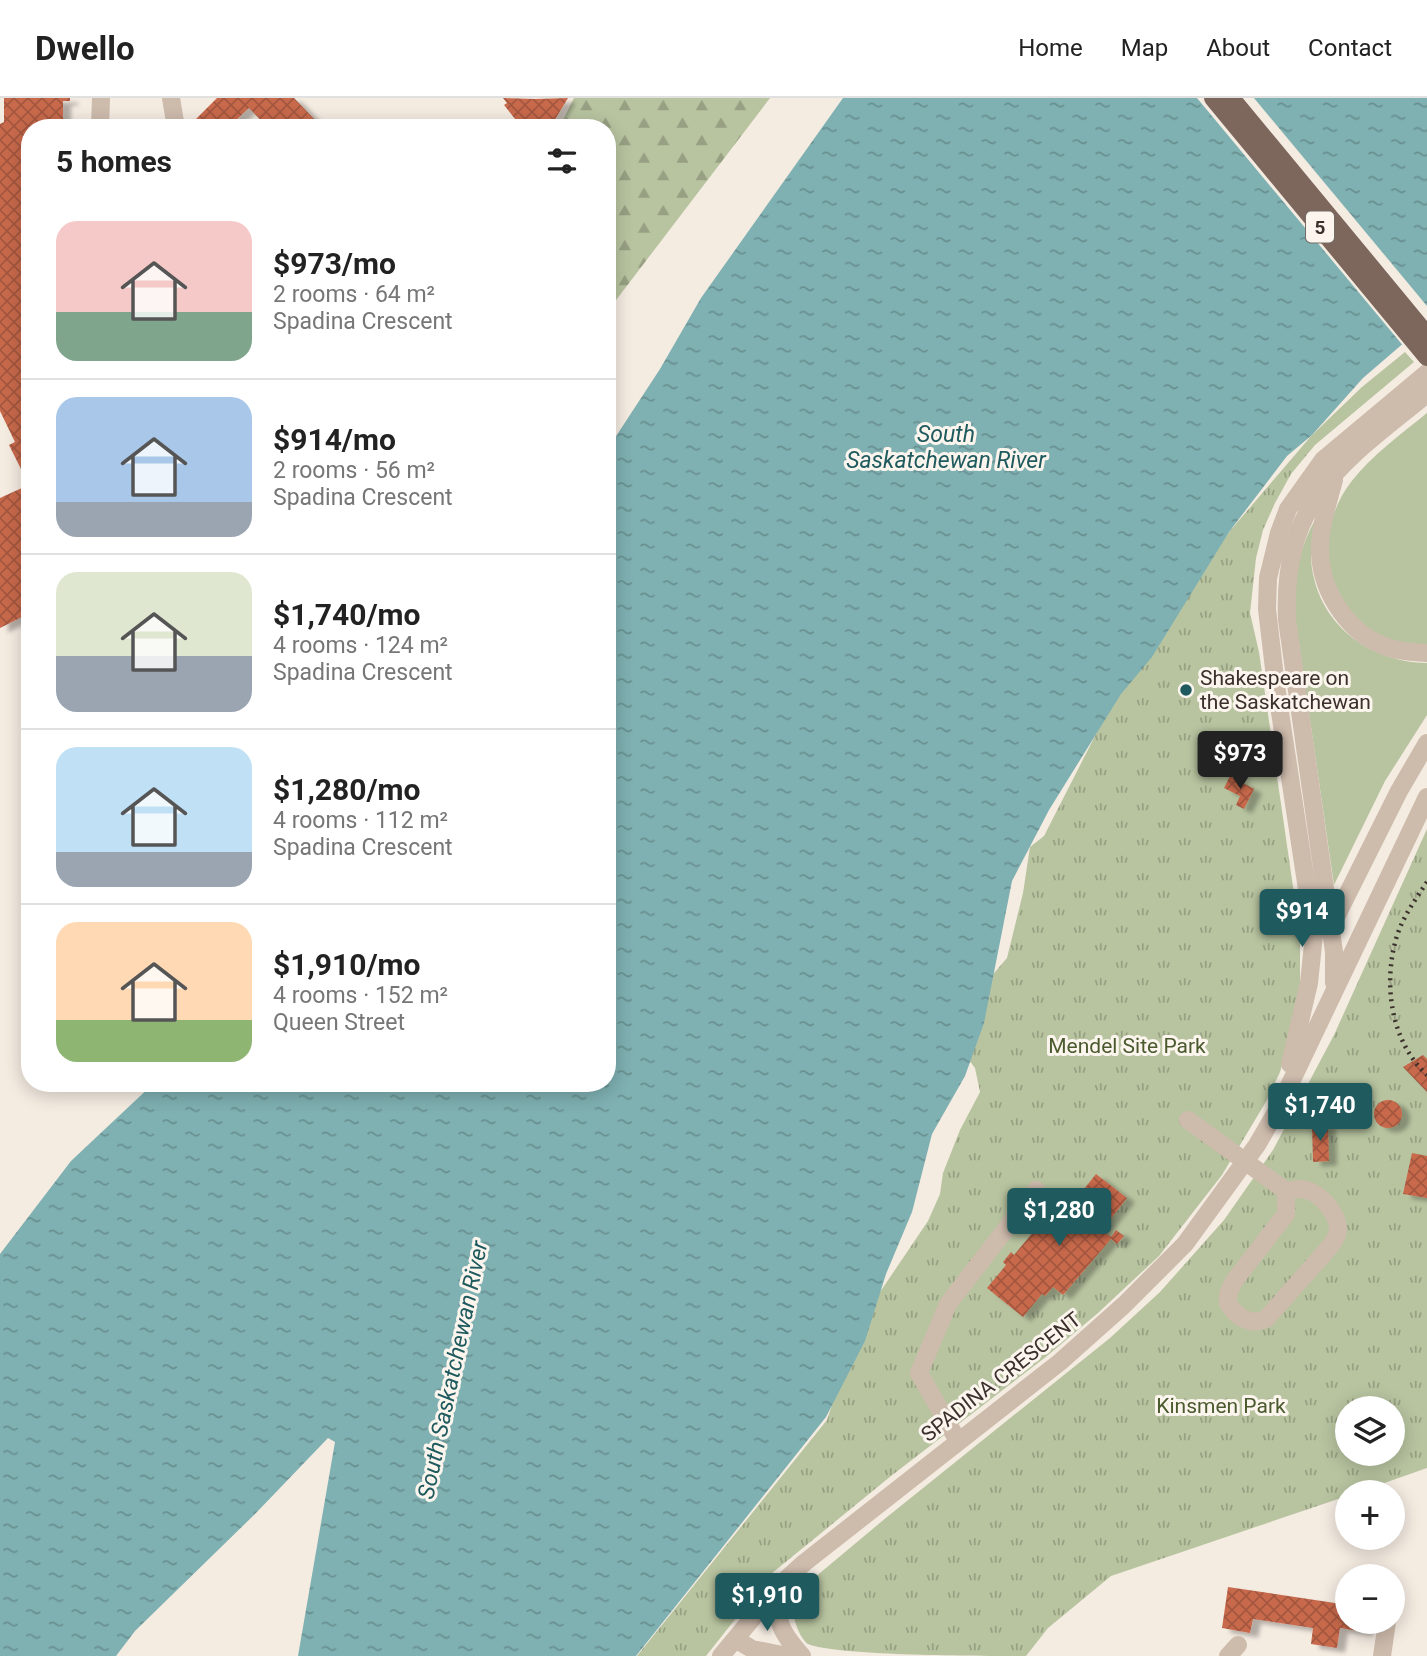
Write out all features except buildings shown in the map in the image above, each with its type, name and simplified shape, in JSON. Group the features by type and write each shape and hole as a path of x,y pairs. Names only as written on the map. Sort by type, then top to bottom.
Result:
{"main road":[{"name":"5","path":"1213,98 1427,357"},
{"name":"5","path":"1231,98 1427,335"}],"street":[{"path":"100,119 101,98"},
{"path":"171,98 174,119"},
{"name":"SPADINA CRESCENT","path":"1309,983 1314,935 1276,686 1267,609 1268,578 1288,509 1323,460 1427,373"},
{"name":"SPADINA CRESCENT","path":"1334,988 1334,951 1293,674 1286,594 1287,569 1294,541 1320,489 1337,469 1427,394"},
{"path":"1337,469 1326,507 1320,551 1322,575 1331,596 1342,613 1368,637 1387,647 1406,652 1427,653"},
{"name":"SPADINA CRESCENT","path":"1279,1107 1309,983 1330,929 1399,791 1427,743"},
{"name":"SPADINA CRESCENT","path":"721,1656 781,1584 827,1544 1060,1362 1124,1305 1185,1244 1246,1160 1279,1107 1427,797"},
{"path":"1188,1120 1286,1191 1304,1189 1328,1205 1336,1222 1336,1238 1317,1264 1266,1318 1260,1321 1243,1319 1232,1311 1227,1303 1230,1287 1286,1214 1286,1191"},
{"path":"958,1441 919,1373 948,1304 1036,1190"},
{"path":"781,1584 778,1618 782,1633 802,1656"},
{"path":"1382,1656 1385,1634"},
{"path":"735,1639 752,1649 787,1656"}],"green space":[{"path":"574,98 770,98 616,300 616,119 564,119"},
{"name":"Mendel Site Park","path":"1405,352 1414,362 1315,445 1291,474 1263,530 1256,558 1250,613 1259,652 1300,935 1300,984 1295,1020 1280,1072 1267,1100 1222,1175 1159,1256 1098,1313 771,1574 706,1656 637,1656 827,1420 854,1338 880,1292 928,1221 940,1194 943,1173 960,1130 980,1092 975,1068 960,1048 989,979 1007,958 1023,893 1030,847 1044,836 1121,685 1229,532 1312,435 1362,387"},
{"path":"1427,413 1427,646 1387,639 1375,634 1357,620 1334,584 1329,564 1328,542 1339,501 1351,482 1377,454"},
{"path":"1315,520 1311,553 1313,574 1328,611 1354,639 1370,649 1407,661 1427,663 1427,715 1385,781 1334,885 1295,616 1298,566 1304,543"},
{"name":"Kinsmen Park","path":"1427,829 1427,1468 1393,1480 1335,1480 1335,1500 1111,1576 1048,1628 1026,1656 879,1653 808,1644 797,1627 794,1605 808,1583 1110,1338 1160,1292 1224,1220 1273,1150 1334,1035"}],"water":[{"name":"South Saskatchewan River","path":"843,98 1427,98 1427,323 1363,378 1312,435 1287,456 1229,532 1152,657 1121,694 1049,810 1012,881 984,1023 965,1076 932,1134 912,1212 886,1274 865,1341 826,1417 636,1656 298,1656 335,1442 328,1438 255,1514 135,1631 116,1656 0,1656 0,1254 71,1161 144,1092 616,1092 616,436 660,369 701,298"}],"pier":[{"path":"1197,98 1254,98 1427,306 1427,328 1405,348"}],"railway":[{"path":"1427,882 1409,909 1399,931 1390,975 1393,1012 1398,1030 1415,1062 1427,1075"}],"place":[{"name":"Shakespeare on the Saskatchewan","path":"1186,690"}]}
